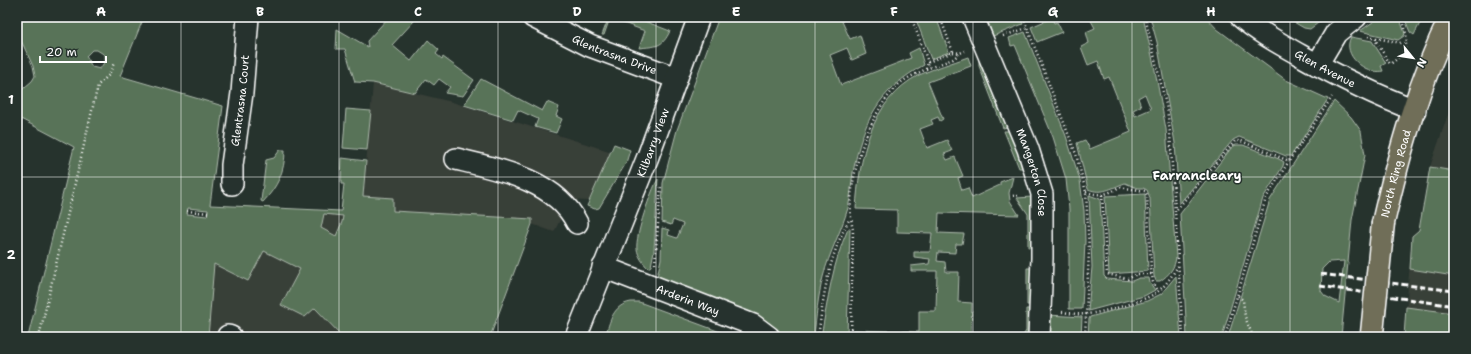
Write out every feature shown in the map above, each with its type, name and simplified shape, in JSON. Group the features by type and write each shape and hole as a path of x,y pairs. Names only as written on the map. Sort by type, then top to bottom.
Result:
{"main road":[{"name":"North Ring Road","path":"1372,335 1383,223 1398,162 1434,53 1451,17"}],"street":[{"name":"Glentrasna Court","path":"232,184 232,165 242,93 248,17"},
{"name":"Glentrasna Drive","path":"533,17 590,46 676,78"},
{"name":"Kilbarry View","path":"603,267 647,158 699,17"},
{"name":"Mangerton Close","path":"973,17 1028,149 1042,194 1042,258 1039,337"},
{"name":"Glen Avenue","path":"1241,17 1277,42 1317,64 1381,97 1415,110"},
{"path":"1317,64 1336,33 1350,21"},
{"path":"456,159 511,172 551,193 572,213 577,223"},
{"path":"576,337 603,267"},
{"name":"Arderin Way","path":"603,267 753,325 769,337"}],"path":[{"path":"911,17 928,62 926,69"},
{"path":"928,62 954,52 940,17"},
{"path":"1023,17 1076,154 1086,192 1089,251 1085,337"},
{"path":"1145,17 1167,110 1176,210 1183,337"},
{"path":"1376,38 1376,41 1390,64 1403,52 1406,44 1408,36 1402,17"},
{"path":"1350,21 1355,33 1406,44"},
{"path":"1007,35 1027,28"},
{"path":"818,337 829,267 834,252 850,218 854,184 861,148 876,113 886,98 898,85 926,69 953,59 960,53"},
{"path":"39,337 98,85 109,75 114,64"},
{"path":"1225,337 1266,198 1332,97"},
{"path":"1176,210 1235,142 1241,140 1289,161"},
{"path":"646,284 654,268 662,176 647,158"},
{"path":"1086,192 1102,195 1112,192 1119,187 1145,191 1147,195 1153,282 1158,290"},
{"path":"1102,195 1107,274 1110,276 1117,275 1128,279 1137,274 1152,274"},
{"path":"188,211 208,213"},
{"path":"850,218 853,230 851,337"},
{"path":"1069,312 1086,314 1143,299 1158,290 1179,266"},
{"path":"1238,296 1243,300 1245,317 1253,337"}],"shaded area":[{"path":"373,83 452,102 612,152 589,201 570,200 554,232 532,224 490,337 188,337 210,205 362,212"},
{"path":"1454,97 1454,337 1404,337 1412,236 1419,230 1430,167"}],"green space":[{"path":"17,17 144,17 120,76 223,106 210,205 341,211 344,184 341,184 342,158 366,161 363,196 393,198 393,211 532,219 532,224 490,337 343,337 315,308 305,317 281,305 300,269 264,251 248,281 214,264 208,337 28,337 74,147 17,117 17,94 32,81 35,76 33,66 17,32","holes":["92,50 97,50 105,55 105,61 100,69 92,67 86,56","188,208 208,210 207,216 187,214","324,214 343,216 336,236 321,228"]},
{"path":"389,17 409,17 414,21 392,45 411,61 428,40 439,50 436,54 442,59 443,57 474,80 463,96 445,93 450,87 439,79 434,85 426,79 415,93 373,83 355,82 345,49 336,49 337,29 368,47 367,41"},
{"path":"609,17 634,17 670,31 664,41 658,45 639,48 645,31 610,18 604,35 602,35"},
{"path":"719,17 840,17 850,39 860,35 866,54 852,60 847,48 830,55 841,85 911,58 909,53 919,48 924,65 895,85 884,97 875,109 862,138 853,172 848,208 828,259 821,284 814,337 781,337 772,325 761,317 657,277 661,259 662,228 669,230 668,235 677,238 683,224 673,220 671,225 662,222 663,183 677,130"},
{"path":"915,17 936,17 949,52 931,59"},
{"path":"986,17 1020,17 1023,24 993,36"},
{"path":"1089,17 1143,17 1166,129 1176,257 1171,271 1160,281 1156,281 1154,276 1150,198 1147,190 1125,183 1102,191 1093,191 1088,189 1077,143 1085,140 1090,149 1131,132 1109,77 1104,79 1098,61 1088,65 1081,47 1089,43 1086,32 1095,28","holes":["1145,94 1151,109 1135,116 1133,110 1141,106 1138,98"]},
{"path":"1150,17 1206,17 1217,29 1286,80 1328,99 1291,156 1286,156 1239,137 1233,140 1179,204 1175,143 1157,42"},
{"path":"1285,17 1326,17 1310,29 1304,28"},
{"path":"1380,17 1399,17 1405,33 1404,36 1398,40 1360,31"},
{"path":"1404,17 1423,17 1414,35 1410,32"},
{"path":"1052,18 1054,23 1057,22 1062,32 1037,42 1031,27"},
{"path":"1025,32 1066,136 1080,180 1084,211 1085,241 1082,309 1069,309 1069,209 1066,179 1053,137 1015,45 1011,46 1009,38"},
{"path":"1351,37 1372,41 1386,63 1381,66 1383,71 1369,70 1363,67 1352,57 1349,50"},
{"path":"979,54 1008,127 1003,128 979,66"},
{"path":"968,57 971,66 928,82 943,119 940,121 938,117 931,120 933,124 920,129 927,148 947,140 952,151 944,154 947,160 955,157 963,176 958,178 962,190 968,188 972,198 1000,185 1000,182 1013,177 1009,193 1010,201 1019,215 939,213 938,233 964,234 962,244 956,244 955,253 938,252 937,261 945,262 946,272 959,272 958,302 972,303 971,333 1001,334 1001,337 855,337 854,330 919,332 919,311 936,311 937,271 911,271 911,266 929,264 930,259 914,257 914,252 930,252 932,233 897,232 897,210 856,209 860,171 870,133 878,115 902,86 919,75"},
{"path":"481,79 542,111 547,102 559,107 556,116 562,119 556,133 535,127 538,119 518,110 513,120 464,105"},
{"path":"1334,101 1351,117 1361,131 1365,155 1352,220 1341,337 1228,337 1270,200","holes":["1344,261 1339,303 1325,296 1321,291 1322,269 1329,262"]},
{"path":"346,109 371,111 367,150 343,148"},
{"path":"1004,131 1010,131 1025,168 1019,168"},
{"path":"614,144 630,150 626,163 599,208 595,209 587,206"},
{"path":"1236,145 1243,145 1279,159 1284,162 1283,166 1263,198 1222,337 1187,337 1180,214 1232,147"},
{"path":"280,150 285,150 282,172 276,185 263,202 261,201 266,160 274,158"},
{"path":"1430,167 1454,171 1454,276 1410,269 1412,236 1419,230"},
{"path":"658,179 654,251 651,266 648,268 638,254 637,242 644,213"},
{"path":"1145,194 1148,271 1109,274 1105,196"},
{"path":"1089,195 1100,199 1104,276 1107,279 1132,281 1139,278 1149,278 1150,283 1155,290 1144,296 1088,311 1092,267"},
{"path":"1032,197 1033,247 1028,247 1028,214 1017,198"},
{"path":"848,229 850,229 847,337 821,337 834,269"},
{"path":"1027,268 1033,268 1032,305 1027,305"},
{"path":"1176,276 1181,337 1141,337 1141,334 1097,333 1095,337 1088,337 1090,317 1147,301 1161,294"},
{"path":"631,302 639,302 734,337 605,337 616,310 620,306"},
{"path":"1406,307 1454,313 1454,337 1404,337"},
{"path":"1026,309 1032,309 1031,337 1022,337 1026,331"},
{"path":"1048,315 1082,317 1081,337 1048,337"}],"railway":[{"path":"1321,274 1454,291"},
{"path":"1320,286 1454,306"}],"district":[{"name":"Farrancleary","path":"1197,175"}]}
